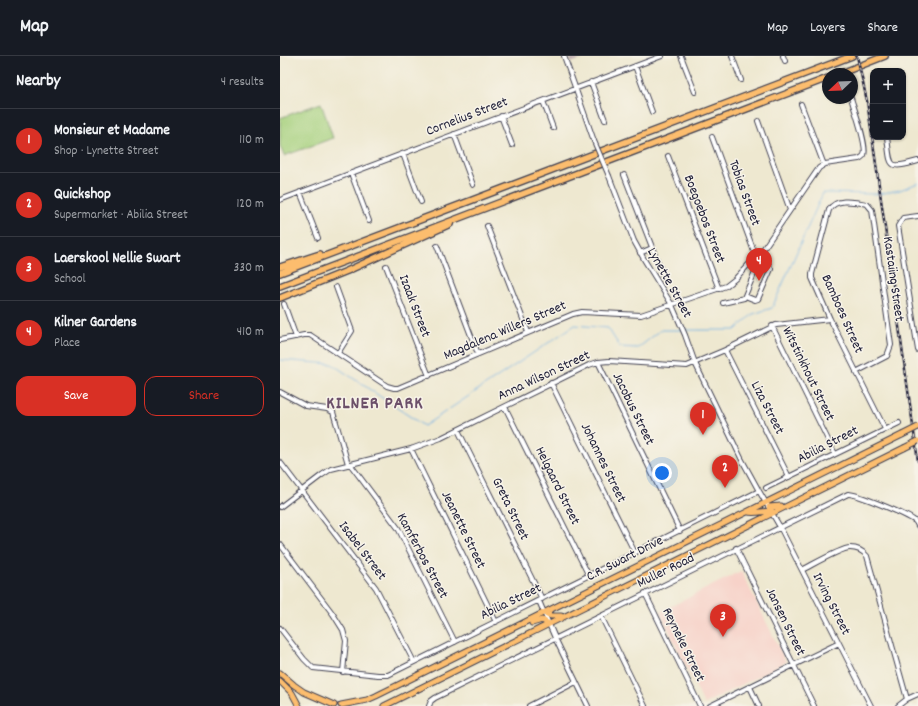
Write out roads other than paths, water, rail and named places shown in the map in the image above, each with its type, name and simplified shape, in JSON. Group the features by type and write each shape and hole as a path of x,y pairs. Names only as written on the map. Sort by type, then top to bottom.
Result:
{"highway":[{"path":"280,273 852,56"},
{"path":"855,68 886,56"},
{"path":"280,286 822,80"},
{"path":"280,298 387,254 447,226 466,215"},
{"path":"280,268 413,223"}],"main road":[{"name":"C.R. Swart Drive","path":"384,706 565,616 770,508 918,427"},
{"name":"C.R. Swart Drive","path":"342,706 370,699 748,512 788,505 918,441"},
{"path":"748,512 752,513 770,508"},
{"path":"545,613 551,616 565,616"},
{"path":"524,624 542,620 549,624"},
{"path":"280,673 304,692 334,705"},
{"path":"280,681 290,692 299,706"},
{"path":"326,706 342,706"}],"street":[{"name":"Lynette Street","path":"564,56 594,141 632,237 640,253 672,305 685,335 695,364 759,491 770,508"},
{"name":"Cornelius Street","path":"280,200 662,56"},
{"path":"681,56 695,92"},
{"path":"732,56 741,80"},
{"path":"783,56 785,61"},
{"path":"634,66 652,112"},
{"path":"590,82 605,120"},
{"path":"543,100 553,128"},
{"path":"801,104 824,165 861,158 864,155 865,149 853,104"},
{"path":"501,116 512,145"},
{"path":"758,121 790,210"},
{"path":"454,134 473,185"},
{"name":"Tobias Street","path":"712,137 755,258"},
{"path":"887,140 890,160 895,166 898,167 918,161"},
{"path":"403,154 421,202"},
{"name":"Boegoebos Street","path":"668,156 719,289"},
{"name":"Magdalena Willers Street","path":"280,340 310,335 387,386 394,388 403,387 528,332 578,312 641,315 719,289 731,283 755,258 816,173 824,165"},
{"path":"351,172 369,221"},
{"path":"624,175 664,278"},
{"path":"300,192 318,238"},
{"name":"Kastaiing Street","path":"834,204 842,201 864,204 871,208 891,345 887,356 856,372"},
{"name":"Bamboes Street","path":"834,204 829,210 812,275 814,284 885,429"},
{"path":"918,216 903,218 898,226 918,350"},
{"path":"487,226 528,332"},
{"path":"437,246 478,354"},
{"path":"640,253 652,248"},
{"path":"745,296 755,300 758,299 771,269 769,265 759,262 755,258"},
{"path":"723,304 742,299 745,296 759,262"},
{"name":"Izaak Street","path":"386,266 429,376"},
{"path":"336,287 352,331 338,353"},
{"path":"284,304 296,337"},
{"name":"Anna Wilson Street","path":"280,507 328,471 349,464 410,449 441,438 551,383 598,362 625,361 687,366 695,364 725,350 772,326 784,323 830,319"},
{"name":"Witstinkhout Street","path":"772,326 835,454"},
{"name":"Liza Street","path":"725,350 789,477"},
{"name":"Jacobus Street","path":"598,362 680,531"},
{"name":"Johannes Street","path":"551,383 635,553"},
{"name":"Kamferbos Street","path":"280,392 306,406 333,412 349,464 398,528 455,642"},
{"name":"Helgaard Street","path":"505,407 588,576"},
{"name":"Abilia Street","path":"766,488 899,423"},
{"name":"Greta Street","path":"458,430 541,600 555,638 588,706"},
{"name":"Jeanette Street","path":"410,449 496,622"},
{"name":"Isabel Street","path":"280,462 376,588 414,662"},
{"name":"Abilia Street","path":"280,628 311,666 315,668 385,676 759,491"},
{"name":"Muller Road","path":"429,706 431,701 435,698 843,495 851,493 914,520 918,525"},
{"name":"Irving Street","path":"770,508 871,706"},
{"path":"280,544 333,614 343,630 346,642 343,672"},
{"name":"Jansen Street","path":"736,548 814,706"},
{"path":"802,570 845,549 856,549 867,556 907,699"},
{"name":"Reyneke Street","path":"645,593 700,706"},
{"path":"601,616 646,706"},
{"path":"710,706 839,643"},
{"path":"529,706 576,682"},
{"path":"750,687 759,706"},
{"path":"898,706 907,699 918,694"}],"waterway":[{"path":"685,330 735,330 753,314 772,308 823,193 878,194 900,190 918,183"},
{"path":"280,360 332,364 424,426 575,325 608,328 620,347 638,348 661,330 682,330"}],"railway":[{"path":"857,56 867,101 918,461"}],"place":[{"name":"Kilner Gardens","path":"759,281"},
{"name":"Monsieur et Madame","path":"703,435"},
{"name":"Quickshop","path":"725,488"},
{"name":"Laerskool Nellie Swart","path":"723,637"}],"district":[{"name":"KILNER PARK","path":"375,404"}]}
